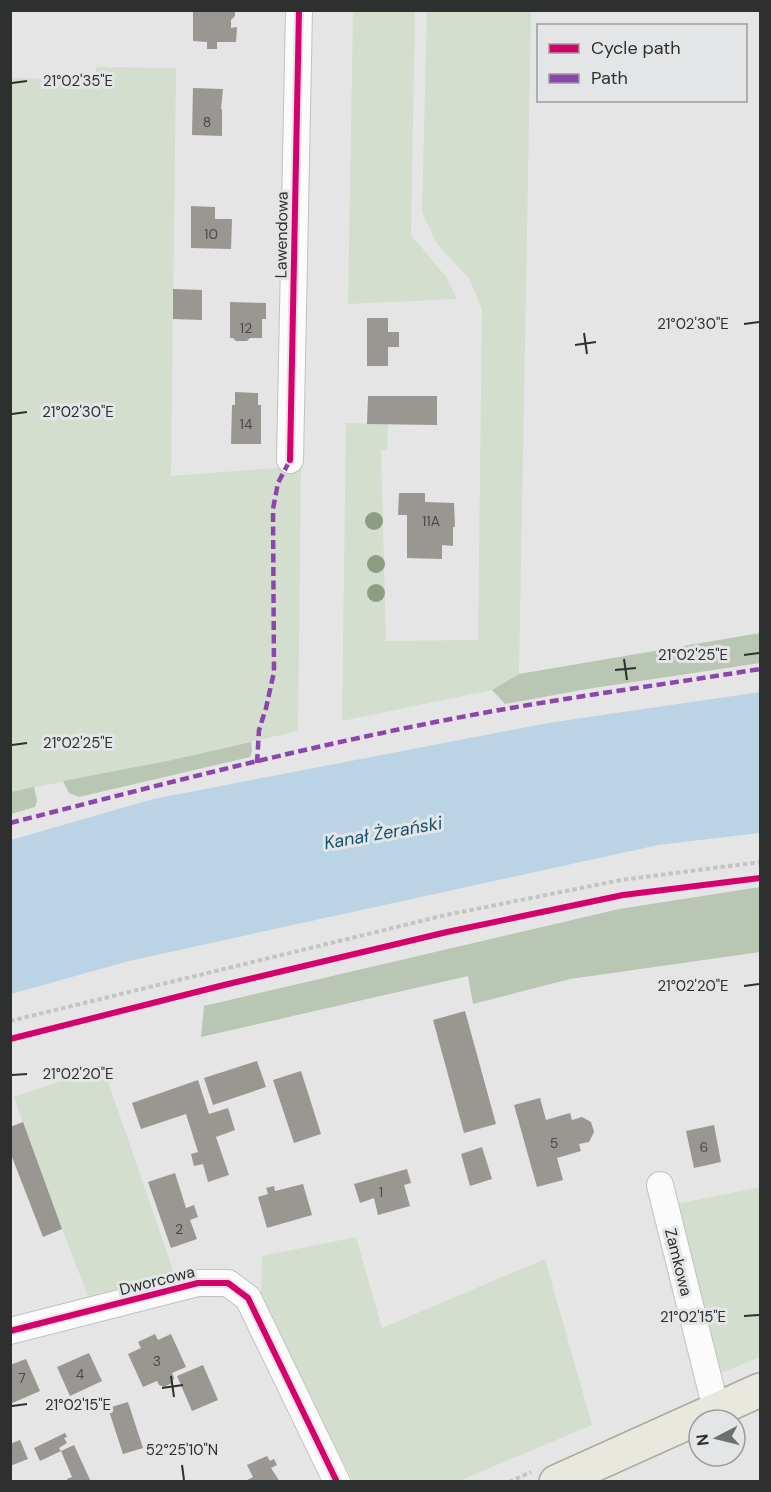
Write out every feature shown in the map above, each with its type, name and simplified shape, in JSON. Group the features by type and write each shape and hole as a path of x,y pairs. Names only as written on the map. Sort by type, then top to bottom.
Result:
{"main road":[{"path":"718,1408 760,1390"},
{"path":"556,1482 687,1422"}],"street":[{"name":"Lawendowa","path":"290,460 299,10"},
{"name":"Zamkowa","path":"660,1185 716,1408"},
{"name":"Dworcowa","path":"10,1331 198,1283 228,1283 248,1298 337,1482"}],"path":[{"path":"10,1021 446,915 621,880 760,862"}],"green space":[{"path":"353,11 415,11 411,235 446,277 457,299 348,304"},
{"path":"427,11 531,11 519,674 492,690 342,721 346,423 388,424 387,450 381,451 386,641 478,640 482,309 470,280 437,244 422,212"},
{"path":"96,67 176,68 171,476 301,466 298,731 167,761 11,792 10,78 96,80"},
{"path":"760,633 760,663 505,704 492,690 519,674"},
{"path":"251,742 250,757 79,797 69,793 63,781 167,761"},
{"path":"34,787 37,801 35,807 11,814 11,792"},
{"path":"760,887 760,952 570,979 473,1004 468,976 201,1037 204,1006 619,909"},
{"path":"103,1067 175,1276 88,1296 14,1097"},
{"path":"760,1187 760,1357 713,1376 671,1205"},
{"path":"356,1237 382,1328 545,1259 592,1425 459,1481 382,1482 381,1479 353,1481 261,1303 262,1256"}],"water":[{"name":"Kanał Żerański","path":"760,692 760,833 658,845 129,961 11,994 11,840 153,799 548,723"}],"building":[{"path":"193,10 235,10 231,28 237,27 236,42 217,42 217,49 207,49 207,42 193,41"},
{"path":"193,88 223,89 222,136 192,135"},
{"path":"191,206 215,207 215,219 232,219 231,249 191,248"},
{"path":"173,289 202,290 202,320 173,319"},
{"path":"230,302 266,303 266,319 262,319 262,338 236,341 230,338"},
{"path":"367,318 388,318 388,332 399,332 399,347 388,347 388,366 367,366"},
{"path":"235,392 258,393 258,405 261,405 261,444 231,444 232,405 235,405"},
{"path":"368,396 437,396 437,425 367,424"},
{"path":"399,493 425,493 425,502 454,503 453,546 442,545 442,559 407,558 407,515 398,515"},
{"path":"465,1011 496,1124 464,1133 433,1020"},
{"path":"257,1061 266,1087 213,1105 204,1078"},
{"path":"301,1071 321,1134 294,1143 273,1080"},
{"path":"198,1080 209,1114 228,1108 235,1130 216,1137 229,1175 208,1182 203,1164 194,1166 191,1154 198,1152 186,1114 141,1129 132,1103"},
{"path":"540,1098 546,1120 570,1113 572,1120 582,1117 591,1122 594,1132 589,1142 579,1144 581,1151 557,1158 563,1180 537,1187 514,1105"},
{"path":"23,1122 62,1229 43,1237 10,1152 10,1127"},
{"path":"714,1125 721,1162 694,1168 686,1131"},
{"path":"482,1147 492,1179 470,1186 461,1154"},
{"path":"407,1169 411,1183 404,1185 410,1206 378,1215 374,1198 360,1203 354,1184"},
{"path":"175,1173 186,1208 194,1205 198,1217 190,1220 197,1239 171,1248 148,1182"},
{"path":"303,1184 312,1215 267,1228 258,1197 268,1194 266,1188 274,1186 275,1191"},
{"path":"155,1334 158,1340 171,1334 186,1367 172,1373 174,1378 172,1383 164,1387 157,1381 143,1387 128,1354 141,1348 138,1342"},
{"path":"89,1353 102,1381 70,1396 57,1367"},
{"path":"26,1359 40,1391 10,1404 10,1365"},
{"path":"203,1365 218,1400 192,1411 177,1376"},
{"path":"128,1402 143,1448 123,1454 108,1408"},
{"path":"65,1433 67,1437 64,1438 67,1443 59,1448 61,1451 40,1461 34,1448"},
{"path":"20,1440 28,1459 10,1466 10,1444"},
{"path":"74,1445 91,1482 68,1482 67,1479 72,1477 61,1451"},
{"path":"267,1456 270,1461 274,1459 277,1465 271,1468 280,1482 243,1482 253,1477 247,1465"}],"marked path":[{"path":"257,763 259,730 274,672 273,509 278,483 290,460"},
{"path":"10,823 246,764 423,724 552,701 760,669"}],"cycle path":[{"path":"290,460 299,10"},
{"path":"10,1039 447,932 623,895 760,878"},
{"path":"10,1331 198,1283 228,1283 248,1298 337,1482"}]}
